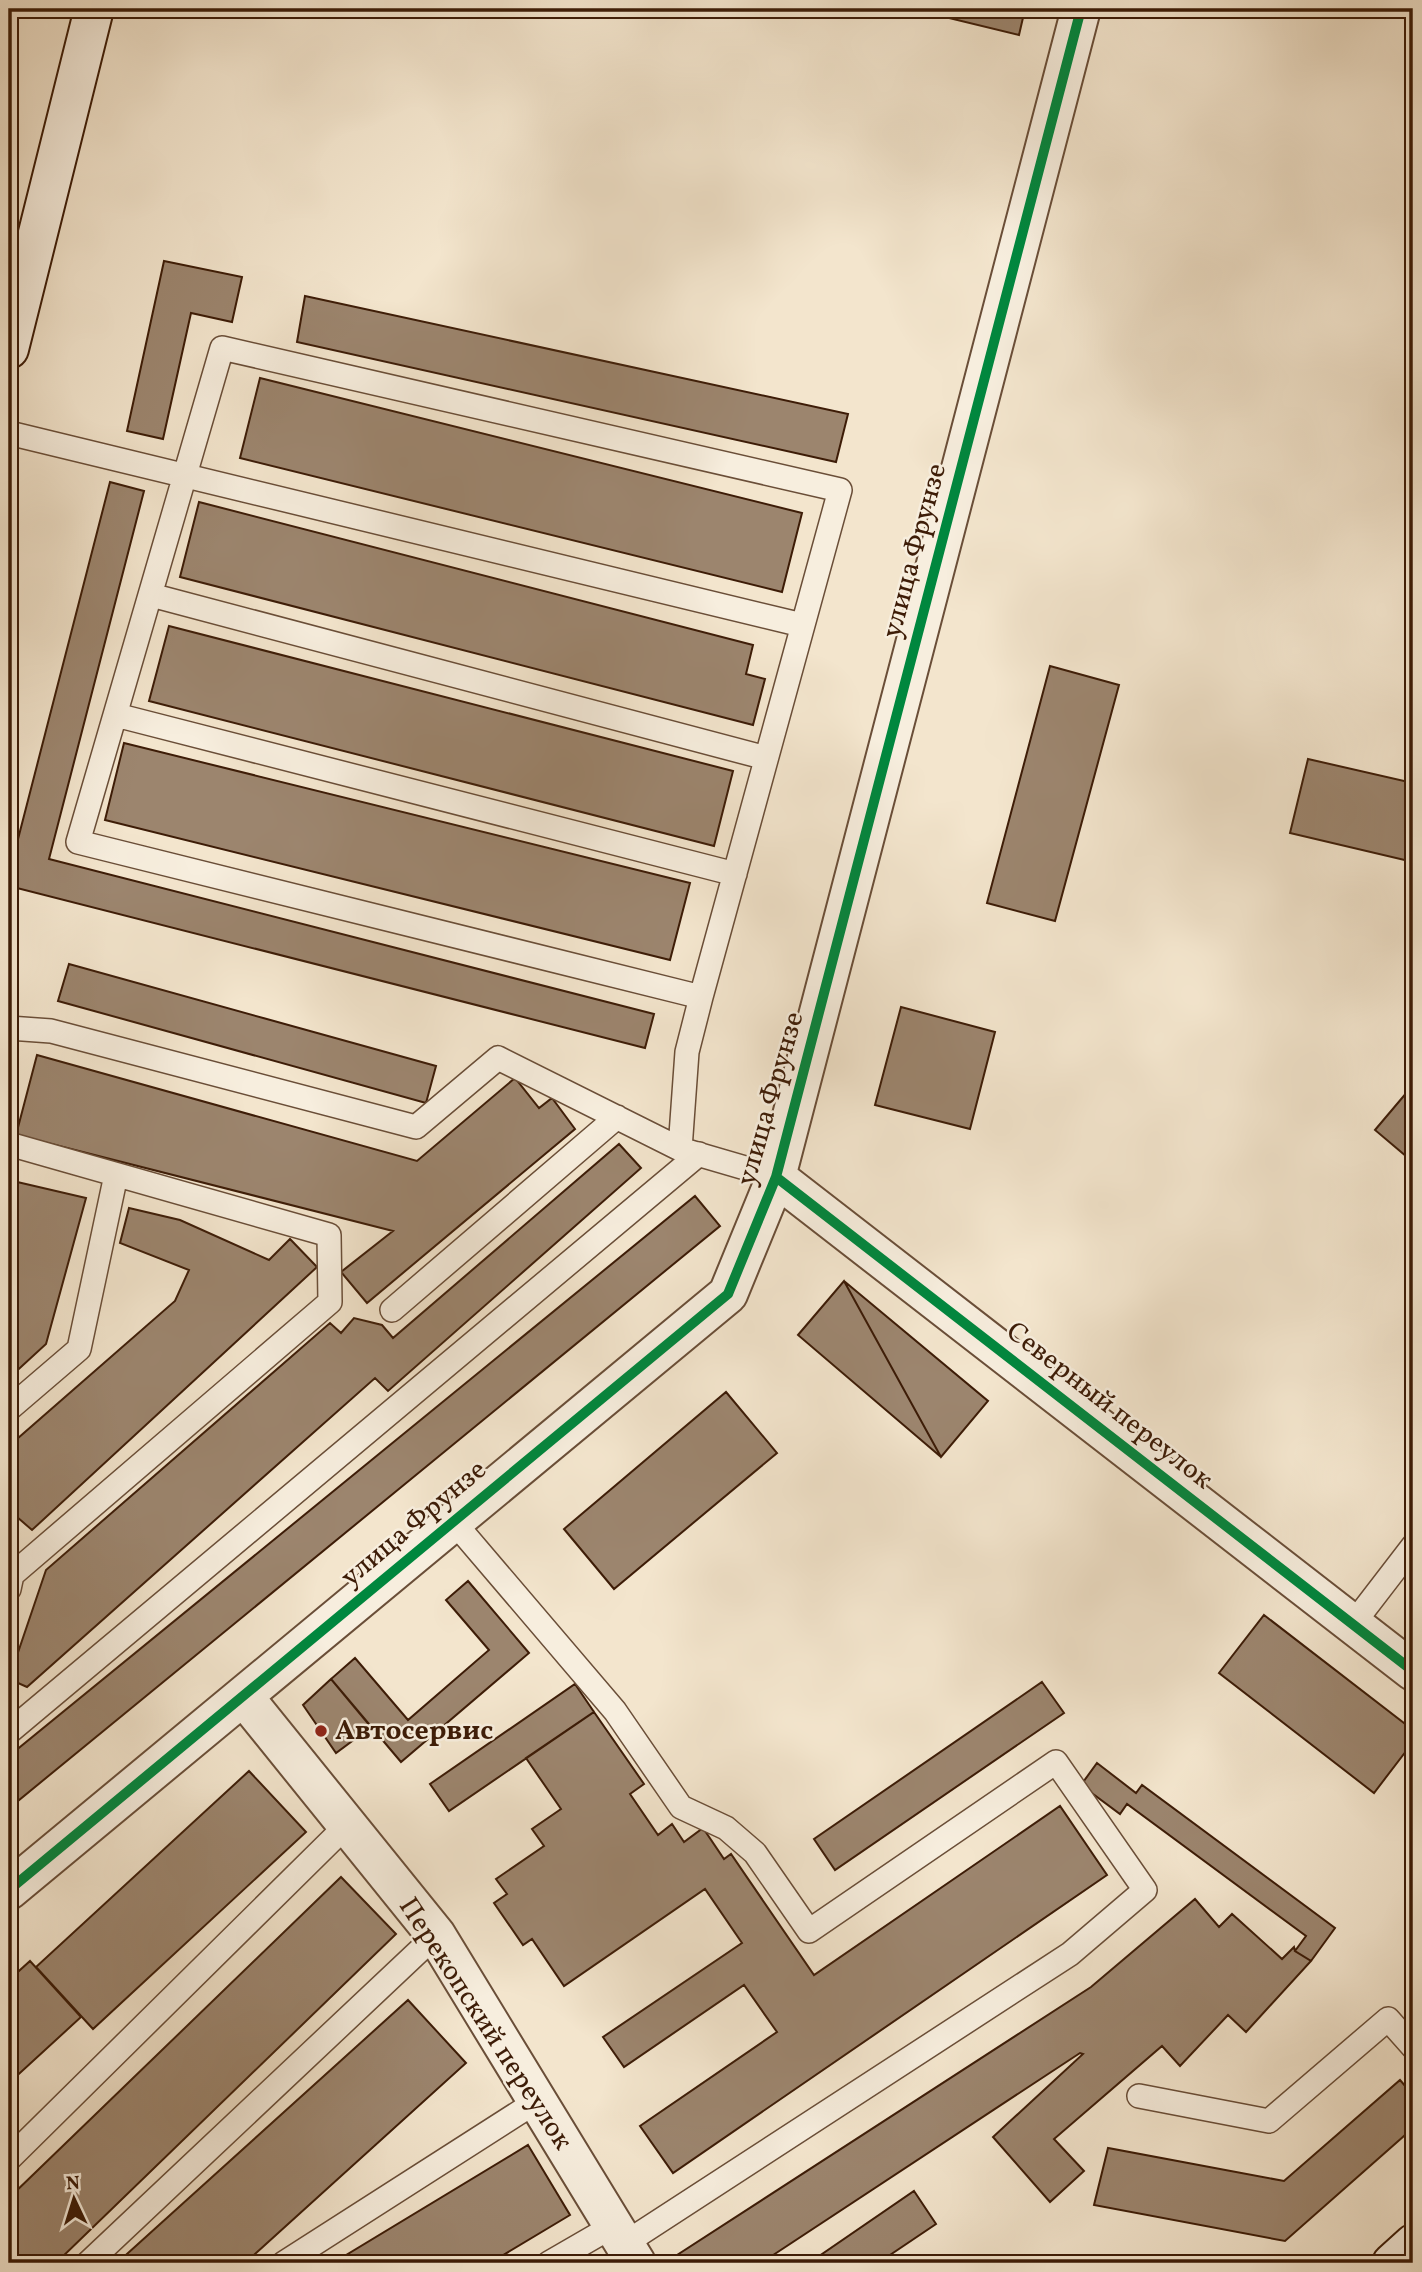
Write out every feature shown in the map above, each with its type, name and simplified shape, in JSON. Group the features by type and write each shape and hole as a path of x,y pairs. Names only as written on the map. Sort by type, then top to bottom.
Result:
{"street":[{"path":"9,349 94,9"},
{"name":"улица Фрунзе","path":"9,1890 728,1294 776,1177 1081,9"},
{"name":"Северный переулок","path":"776,1177 1413,1671"},
{"name":"Перекопский переулок","path":"243,1696 436,1936 625,2244"},
{"path":"1392,2263 1413,2244"}],"lane":[{"path":"690,1152 687,1052 840,490 222,348 78,842 701,997"},
{"path":"9,433 802,625"},
{"path":"151,595 766,758"},
{"path":"116,715 734,874"},
{"path":"9,1028 51,1031 416,1128 498,1058 690,1152 776,1177"},
{"path":"392,1310 617,1117"},
{"path":"9,1144 329,1235 330,1302 12,1575 9,1589"},
{"path":"9,1732 690,1152"},
{"path":"9,1409 79,1349 116,1175"},
{"path":"453,1521 615,1711 681,1807 726,1828 755,1853 809,1931 1056,1762 1145,1891 1070,1954 625,2244 549,2263"},
{"path":"1353,1624 1413,1546"},
{"path":"9,2159 347,1825"},
{"path":"88,2263 436,1936"},
{"path":"1139,2096 1269,2121 1388,2019 1413,2048"},
{"path":"284,2263 537,2101"}],"building":[{"path":"912,9 1025,9 1019,35"},
{"path":"164,261 242,277 232,322 191,313 163,439 127,431"},
{"path":"305,296 848,414 836,462 297,342"},
{"path":"260,378 802,513 782,592 240,458"},
{"path":"110,482 144,491 49,859 654,1014 645,1048 9,886 9,874"},
{"path":"199,502 753,645 746,674 765,679 753,725 180,577"},
{"path":"169,626 733,771 714,846 149,701"},
{"path":"1050,666 1119,685 1055,921 987,903"},
{"path":"124,743 690,883 670,960 105,820"},
{"path":"1308,759 1413,783 1413,862 1290,833"},
{"path":"69,964 436,1066 426,1103 58,1001"},
{"path":"901,1007 995,1032 970,1129 875,1105"},
{"path":"37,1055 417,1161 515,1078 539,1108 552,1098 575,1129 367,1303 341,1272 393,1231 16,1135"},
{"path":"1413,1085 1413,1162 1375,1130"},
{"path":"619,1144 641,1168 388,1391 375,1378 27,1687 9,1679 46,1570 330,1323 341,1333 354,1318 382,1325 393,1338"},
{"path":"13,1181 86,1198 46,1344 9,1378 9,1203"},
{"path":"695,1196 720,1226 13,1805 9,1800 9,1756"},
{"path":"129,1208 180,1220 269,1260 290,1239 317,1267 32,1530 9,1510 9,1446 175,1301 189,1270 120,1243"},
{"path":"844,1281 988,1401 941,1457"},
{"path":"844,1281 941,1457 798,1335"},
{"path":"726,1392 777,1453 614,1589 564,1529"},
{"path":"468,1581 529,1653 401,1762 331,1679 355,1658 408,1720 489,1650 446,1600"},
{"path":"1264,1615 1413,1730 1413,1742 1374,1793 1219,1673"},
{"path":"331,1679 371,1727 336,1753 303,1705"},
{"path":"1042,1682 1064,1713 835,1870 814,1839"},
{"path":"575,1684 594,1712 449,1811 430,1784"},
{"path":"594,1712 644,1784 630,1794 658,1835 672,1824 684,1842 703,1828 724,1859 731,1854 814,1975 1060,1806 1107,1875 673,2173 640,2126 777,2032 744,1985 624,2067 603,2037 742,1943 705,1889 564,1986 532,1939 523,1945 494,1903 507,1894 496,1879 544,1846 532,1829 561,1809 526,1758"},
{"path":"1097,1763 1136,1793 1142,1785 1335,1928 1311,1961 1295,1951 1306,1936 1127,1804 1120,1814 1081,1785"},
{"path":"249,1771 306,1832 93,2029 36,1967"},
{"path":"341,1877 396,1934 56,2263 9,2263 9,2198"},
{"path":"1195,1899 1219,1927 1232,1914 1282,1959 1294,1947 1295,1951 1311,1961 1246,2032 1228,2015 1180,2066 1162,2046 1054,2139 1084,2171 1050,2202 993,2137 1083,2054 1080,2053 761,2263 678,2263 674,2257 1091,1987"},
{"path":"30,1961 81,2017 9,2083 9,1980"},
{"path":"408,2000 466,2063 245,2263 117,2263"},
{"path":"1400,2080 1413,2095 1413,2128 1285,2241 1094,2205 1108,2148 1284,2181"},
{"path":"528,2145 570,2215 490,2263 333,2263"},
{"path":"914,2191 936,2224 878,2263 809,2263"}],"cycle path":[{"path":"9,1890 728,1294 776,1177 1081,9"},
{"path":"776,1177 1413,1671"}],"place":[{"name":"Автосервис","path":"321,1731"}]}
